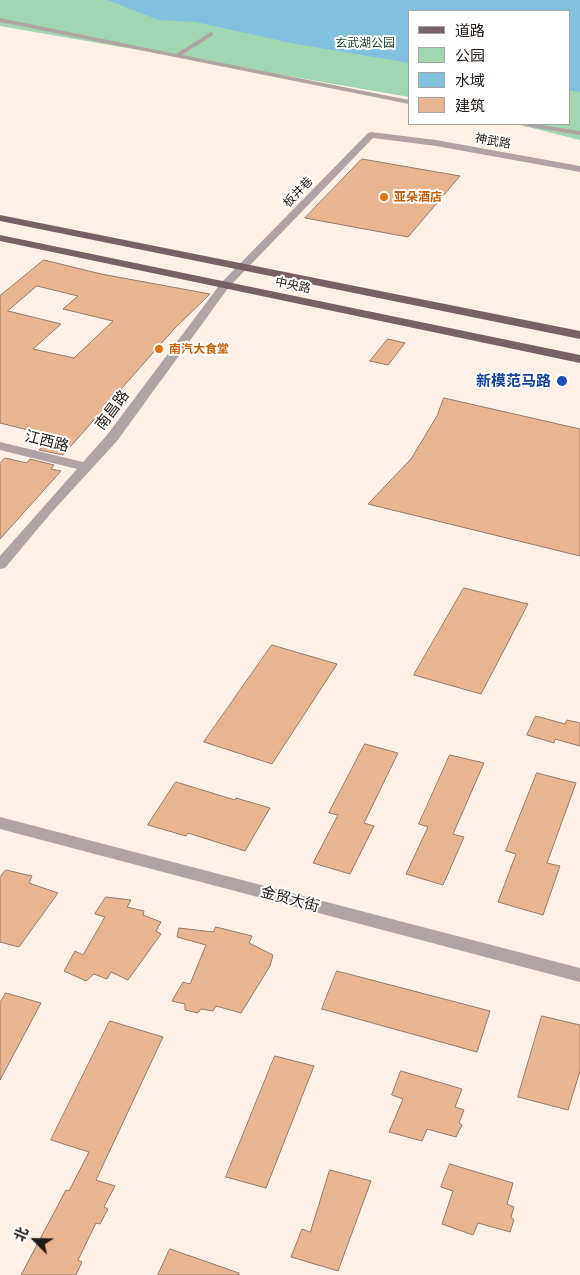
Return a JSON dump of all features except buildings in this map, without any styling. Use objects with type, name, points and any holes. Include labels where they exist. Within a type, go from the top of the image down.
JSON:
[{"type":"main road","name":"中央路","points":[[0,218],[580,335]]},
{"type":"main road","name":"中央路","points":[[0,238],[580,359]]},
{"type":"street","name":"神武路","points":[[371,135],[436,143],[580,169]]},
{"type":"street","name":"板井巷","points":[[242,267],[371,135]]},
{"type":"street","name":"南昌路","points":[[0,565],[112,438],[225,285],[242,267]]},
{"type":"street","name":"江西路","points":[[0,446],[86,467]]},
{"type":"street","name":"金贸大街","points":[[0,823],[580,975]]},
{"type":"lane","points":[[0,20],[110,44],[178,55],[408,102]]},
{"type":"lane","points":[[178,55],[211,34]]},
{"type":"lane","points":[[531,125],[580,133]]},
{"type":"green space","name":"玄武湖公园","points":[[0,0],[580,0],[580,140],[520,125],[570,125],[570,10],[408,10],[408,97],[0,26]]},
{"type":"water","points":[[107,0],[580,0],[580,92],[570,90],[570,10],[408,10],[408,63],[291,43],[196,22],[159,20]]},
{"type":"place","name":"亚朵酒店","points":[[384,197]]},
{"type":"place","name":"南汽大食堂","points":[[159,349]]},
{"type":"place","name":"新模范马路","points":[[562,381]]}]
